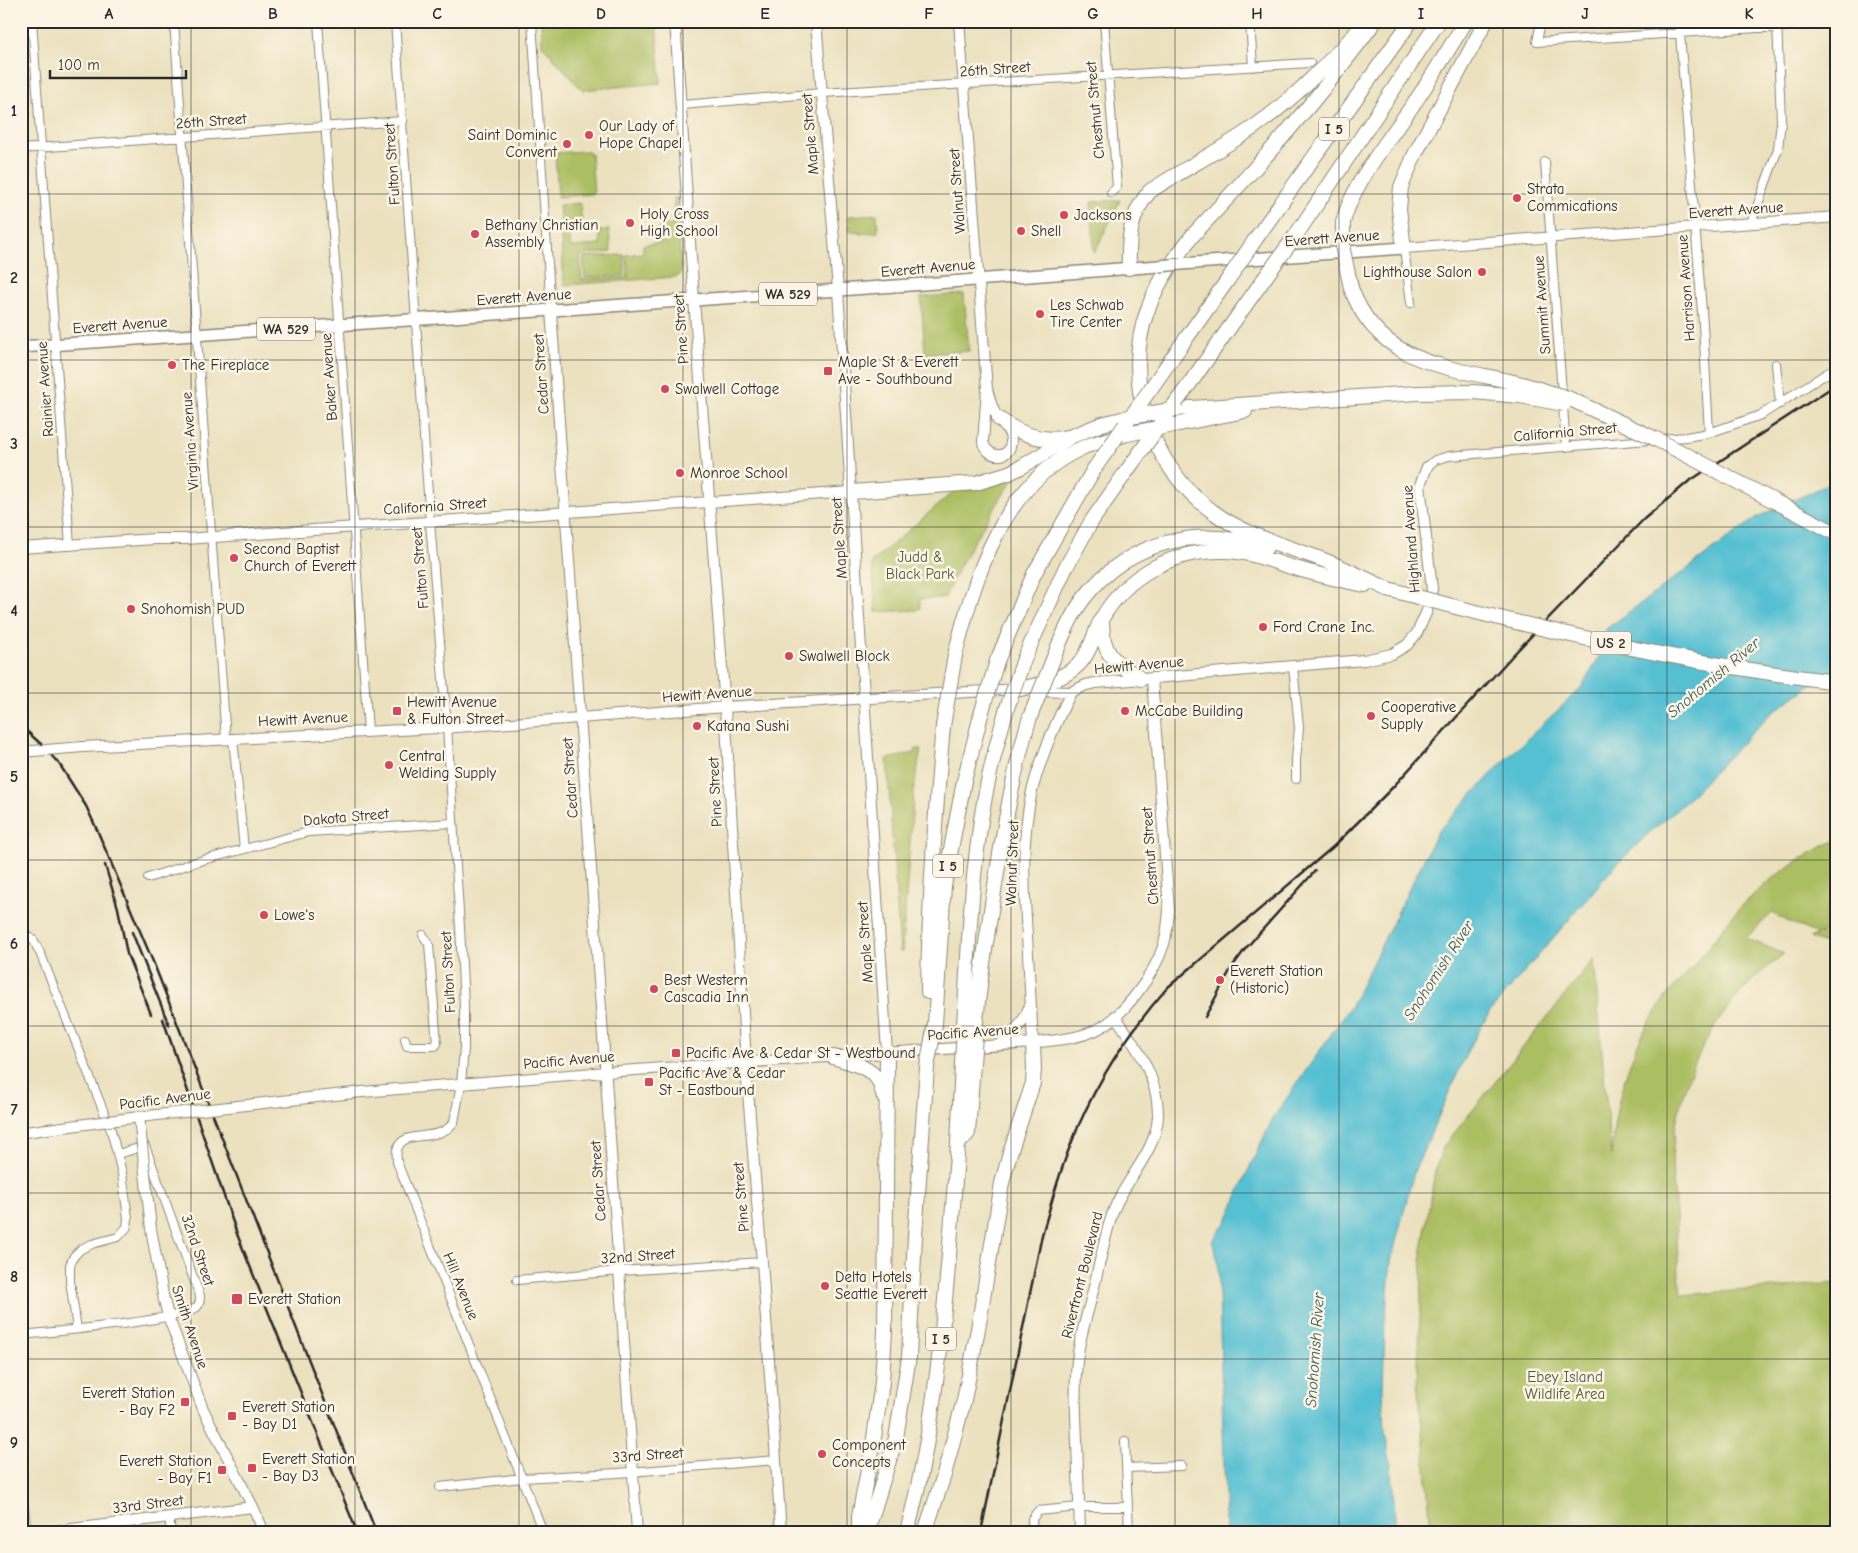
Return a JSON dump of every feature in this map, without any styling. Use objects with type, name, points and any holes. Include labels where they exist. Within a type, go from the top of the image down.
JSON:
[{"type":"highway","points":[[1128,268],[1130,228],[1139,205],[1150,191],[1240,136],[1277,110],[1315,76],[1366,21]]},
{"type":"highway","points":[[1375,21],[1347,60],[1294,126],[1193,235],[1176,256],[1164,275],[1147,310],[1141,330],[1138,373],[1141,396],[1150,428],[1164,458],[1178,478],[1212,511],[1260,537],[1327,561],[1388,589]]},
{"type":"highway","name":"I 5","points":[[867,1532],[896,1438],[909,1357],[915,1236],[927,1067],[944,886],[964,781],[997,661],[1034,574],[1094,469],[1411,21]]},
{"type":"highway","name":"I 5","points":[[906,1532],[922,1469],[932,1411],[946,1294],[958,1144],[968,1133],[971,913],[979,834],[987,788],[1007,708],[1024,659],[1065,569],[1091,522],[1296,235],[1439,21]]},
{"type":"highway","points":[[1466,21],[1417,98],[1378,154],[1348,204],[1343,223],[1343,250],[1351,288],[1368,319],[1386,339],[1408,355],[1438,366],[1598,413],[1677,449],[1837,534]]},
{"type":"highway","points":[[1404,248],[1399,209],[1401,187],[1415,154],[1486,21]]},
{"type":"highway","points":[[851,492],[976,483],[1009,473],[1024,466],[1072,436],[1102,424],[1176,409],[1440,392],[1490,393],[1521,390]]},
{"type":"highway","points":[[931,1025],[930,907],[943,726],[955,655],[967,608],[988,552],[1010,511],[1028,487],[1066,456],[1084,447],[1127,434],[1302,400]]},
{"type":"highway","points":[[999,419],[1011,428],[1032,436],[1052,439],[1072,436]]},
{"type":"highway","points":[[970,1023],[980,981],[1008,804],[1020,750],[1030,717],[1074,612],[1106,574],[1139,552],[1166,543],[1207,536],[1236,539],[1388,589]]},
{"type":"highway","points":[[1020,689],[1054,680],[1068,673],[1080,663],[1102,618],[1131,582],[1147,570],[1174,558],[1209,551],[1243,553],[1327,577],[1388,589]]},
{"type":"highway","name":"US 2","points":[[1388,589],[1526,625],[1604,642],[1711,663],[1837,682]]},
{"type":"highway","points":[[1102,618],[1103,638],[1114,661],[1146,679]]},
{"type":"highway","points":[[925,1532],[944,1475],[966,1391],[1002,1184],[1032,1083],[1034,1068],[1033,1042]]},
{"type":"highway","points":[[859,1532],[859,1516],[882,1382],[887,1053]]},
{"type":"highway","points":[[833,1058],[858,1064],[870,1072],[879,1082],[887,1109]]},
{"type":"main road","name":"Everett Avenue","points":[[21,347],[1404,248]]},
{"type":"street","name":"Rainier Avenue","points":[[32,21],[70,546]]},
{"type":"street","name":"Virginia Avenue","points":[[174,21],[184,137],[210,538],[229,739]]},
{"type":"street","name":"Baker Avenue","points":[[318,21],[368,731]]},
{"type":"street","name":"Fulton Street","points":[[395,21],[453,823],[464,1005],[461,1084]]},
{"type":"street","name":"Cedar Street","points":[[532,21],[637,1532]]},
{"type":"street","name":"Pine Street","points":[[675,21],[725,707],[745,1063],[762,1262],[781,1532]]},
{"type":"street","name":"Maple Street","points":[[816,21],[838,290],[887,1053]]},
{"type":"street","name":"Walnut Street","points":[[959,21],[987,389],[983,442],[984,447],[992,454],[1000,455],[1006,452],[1011,441],[1008,430],[994,410],[987,389]]},
{"type":"street","name":"Chestnut Street","points":[[1104,21],[1117,187],[1111,193]]},
{"type":"street","points":[[1250,21],[1253,67]]},
{"type":"street","points":[[1541,21],[1537,42],[1680,34],[1777,24],[1837,23]]},
{"type":"street","name":"Harrison Avenue","points":[[1679,21],[1709,434]]},
{"type":"street","points":[[1751,224],[1778,149],[1781,121],[1777,24]]},
{"type":"street","name":"26th Street","points":[[682,105],[822,92],[1310,63]]},
{"type":"street","name":"26th Street","points":[[21,149],[403,121]]},
{"type":"street","name":"Summit Avenue","points":[[1544,162],[1566,447]]},
{"type":"street","name":"Everett Avenue","points":[[1404,248],[1837,217]]},
{"type":"street","points":[[1404,248],[1411,303]]},
{"type":"street","points":[[1776,364],[1780,404]]},
{"type":"street","name":"California Street","points":[[1427,467],[1435,460],[1449,456],[1709,434],[1761,415],[1837,367]]},
{"type":"street","name":"Highland Avenue","points":[[1392,654],[1407,645],[1417,632],[1428,611],[1432,589],[1420,485],[1427,467]]},
{"type":"street","name":"California Street","points":[[21,548],[155,539],[210,538],[851,492]]},
{"type":"street","name":"Hewitt Avenue","points":[[21,752],[447,727],[725,707],[1020,689],[1046,693],[1071,692],[1086,685],[1364,660],[1392,654]]},
{"type":"street","points":[[1293,666],[1299,728],[1296,779]]},
{"type":"street","name":"Chestnut Street","points":[[1115,1016],[1138,991],[1157,960],[1164,944],[1168,925],[1169,910],[1146,679]]},
{"type":"street","name":"Walnut Street","points":[[1033,1042],[1024,884],[1025,838],[1037,774],[1047,745],[1071,692]]},
{"type":"street","points":[[229,739],[244,849]]},
{"type":"street","name":"Dakota Street","points":[[148,878],[196,862],[308,832],[453,823]]},
{"type":"street","points":[[22,930],[34,941],[41,955],[111,1130],[118,1154],[128,1218],[127,1227],[118,1237],[80,1249],[74,1256],[70,1265],[70,1281],[77,1329]]},
{"type":"street","points":[[404,1039],[407,1046],[427,1047],[437,1044],[429,944],[423,935]]},
{"type":"street","points":[[999,1045],[1018,1030],[1025,1019],[1030,1004]]},
{"type":"street","name":"Pacific Avenue","points":[[23,1132],[362,1092],[606,1072],[833,1058],[1033,1042],[1080,1036],[1097,1030],[1115,1016]]},
{"type":"street","name":"Riverfront Boulevard","points":[[1080,1532],[1075,1393],[1077,1360],[1112,1216],[1124,1190],[1149,1149],[1156,1131],[1158,1117],[1158,1105],[1148,1070],[1139,1049],[1115,1016]]},
{"type":"street","name":"Hill Avenue","points":[[461,1084],[456,1117],[450,1128],[438,1135],[415,1136],[404,1140],[397,1150],[397,1162],[543,1532]]},
{"type":"street","name":"Smith Avenue","points":[[139,1117],[151,1230],[168,1316],[203,1409],[264,1532]]},
{"type":"street","name":"32nd Street","points":[[21,1335],[168,1316],[196,1308],[199,1304],[200,1296],[145,1146],[118,1154]]},
{"type":"street","name":"32nd Street","points":[[517,1280],[762,1262]]},
{"type":"street","points":[[1125,1441],[1129,1532]]},
{"type":"street","name":"33rd Street","points":[[440,1487],[522,1478],[633,1472],[776,1460]]},
{"type":"street","points":[[1126,1468],[1182,1466]]},
{"type":"street","points":[[21,1484],[27,1532]]},
{"type":"street","name":"33rd Street","points":[[47,1532],[253,1507]]},
{"type":"street","points":[[1033,1532],[1032,1520],[1038,1511],[1079,1507],[1127,1507]]},
{"type":"street","points":[[169,1517],[171,1532]]},
{"type":"green space","points":[[541,21],[656,21],[661,83],[582,90],[542,45]]},
{"type":"green space","points":[[587,151],[591,154],[594,193],[558,197],[555,153]]},
{"type":"green space","points":[[674,198],[677,198],[680,275],[676,277],[564,284],[561,238],[569,237],[571,247],[600,245],[599,231],[609,230],[611,252],[580,255],[582,280],[628,277],[626,255],[643,253],[643,245],[660,242],[659,228],[661,226],[674,225]]},
{"type":"green space","points":[[1120,200],[1095,252],[1094,252],[1091,202]]},
{"type":"green space","points":[[580,203],[582,224],[570,225],[568,233],[562,234],[559,205]]},
{"type":"green space","points":[[877,214],[878,232],[859,234],[859,231],[850,232],[849,216]]},
{"type":"green space","points":[[624,255],[625,275],[585,278],[583,257]]},
{"type":"green space","points":[[964,294],[969,351],[925,354],[921,297]]},
{"type":"green space","name":"Judd & Black Park","points":[[1015,477],[968,551],[944,598],[920,599],[920,608],[917,610],[876,612],[872,562],[954,491],[977,489]]},
{"type":"green space","points":[[915,749],[921,749],[914,788],[902,951],[900,952],[887,759],[915,753]]},
{"type":"green space","name":"Ebey Island Wildlife Area","points":[[1837,840],[1837,926],[1819,934],[1837,942],[1837,949],[1810,938],[1817,934],[1772,913],[1746,938],[1784,954],[1761,972],[1741,992],[1707,1038],[1684,1091],[1677,1118],[1672,1163],[1681,1295],[1837,1283],[1837,1532],[1431,1532],[1424,1442],[1417,1384],[1422,1275],[1421,1256],[1435,1171],[1443,1147],[1594,959],[1611,1156],[1621,1091],[1635,1050],[1655,1012],[1731,918],[1754,894],[1780,873],[1808,855]]},
{"type":"water","name":"Snohomish River","points":[[1837,480],[1837,667],[1770,714],[1683,804],[1650,832],[1614,867],[1489,1013],[1468,1050],[1414,1172],[1391,1261],[1385,1322],[1383,1390],[1385,1431],[1392,1473],[1396,1532],[1226,1532],[1218,1261],[1212,1241],[1228,1219],[1245,1177],[1273,1118],[1352,1004],[1438,831],[1501,764],[1581,688],[1605,647],[1606,629],[1756,518]]},
{"type":"railway","points":[[981,1532],[1042,1235],[1055,1189],[1071,1144],[1100,1082],[1138,1024],[1167,988],[1334,846],[1393,787],[1513,655],[1644,519],[1688,482],[1837,384]]},
{"type":"railway","points":[[21,726],[60,765],[86,806],[98,832],[154,964],[376,1532]]},
{"type":"railway","points":[[105,865],[118,908],[127,954],[151,1014]]},
{"type":"railway","points":[[1205,1017],[1232,967],[1246,948],[1315,871]]},
{"type":"railway","points":[[132,932],[169,1025]]},
{"type":"railway","points":[[163,1019],[237,1234],[357,1532]]},
{"type":"place","name":"Our Lady of Hope Chapel","points":[[589,135]]},
{"type":"place","name":"Saint Dominic Convent","points":[[567,144]]},
{"type":"place","name":"Strata Commications","points":[[1517,198]]},
{"type":"place","name":"Jacksons","points":[[1064,215]]},
{"type":"place","name":"Holy Cross High School","points":[[630,223]]},
{"type":"place","name":"Shell","points":[[1021,231]]},
{"type":"place","name":"Bethany Christian Assembly","points":[[475,234]]},
{"type":"place","name":"Lighthouse Salon","points":[[1482,272]]},
{"type":"place","name":"Les Schwab Tire Center","points":[[1040,314]]},
{"type":"place","name":"The Fireplace","points":[[172,365]]},
{"type":"place","name":"Maple St & Everett Ave - Southbound","points":[[828,371]]},
{"type":"place","name":"Swalwell Cottage","points":[[665,389]]},
{"type":"place","name":"Monroe School","points":[[680,473]]},
{"type":"place","name":"Second Baptist Church of Everett","points":[[234,558]]},
{"type":"place","name":"Snohomish PUD","points":[[131,609]]},
{"type":"place","name":"Ford Crane Inc.","points":[[1263,627]]},
{"type":"place","name":"Swalwell Block","points":[[789,656]]},
{"type":"place","name":"Hewitt Avenue & Fulton Street","points":[[397,711]]},
{"type":"place","name":"McCabe Building","points":[[1125,711]]},
{"type":"place","name":"Cooperative Supply","points":[[1371,716]]},
{"type":"place","name":"Katana Sushi","points":[[697,726]]},
{"type":"place","name":"Central Welding Supply","points":[[389,765]]},
{"type":"place","name":"Lowe's","points":[[264,915]]},
{"type":"place","name":"Everett Station (Historic)","points":[[1220,980]]},
{"type":"place","name":"Best Western Cascadia Inn","points":[[654,989]]},
{"type":"place","name":"Pacific Ave & Cedar St - Westbound","points":[[676,1053]]},
{"type":"place","name":"Pacific Ave & Cedar St - Eastbound","points":[[649,1082]]},
{"type":"place","name":"Delta Hotels Seattle Everett","points":[[825,1286]]},
{"type":"place","name":"Everett Station","points":[[237,1299]]},
{"type":"place","name":"Everett Station - Bay F2","points":[[185,1402]]},
{"type":"place","name":"Everett Station - Bay D1","points":[[232,1416]]},
{"type":"place","name":"Component Concepts","points":[[822,1454]]},
{"type":"place","name":"Everett Station - Bay D3","points":[[252,1468]]},
{"type":"place","name":"Everett Station - Bay F1","points":[[222,1470]]}]
